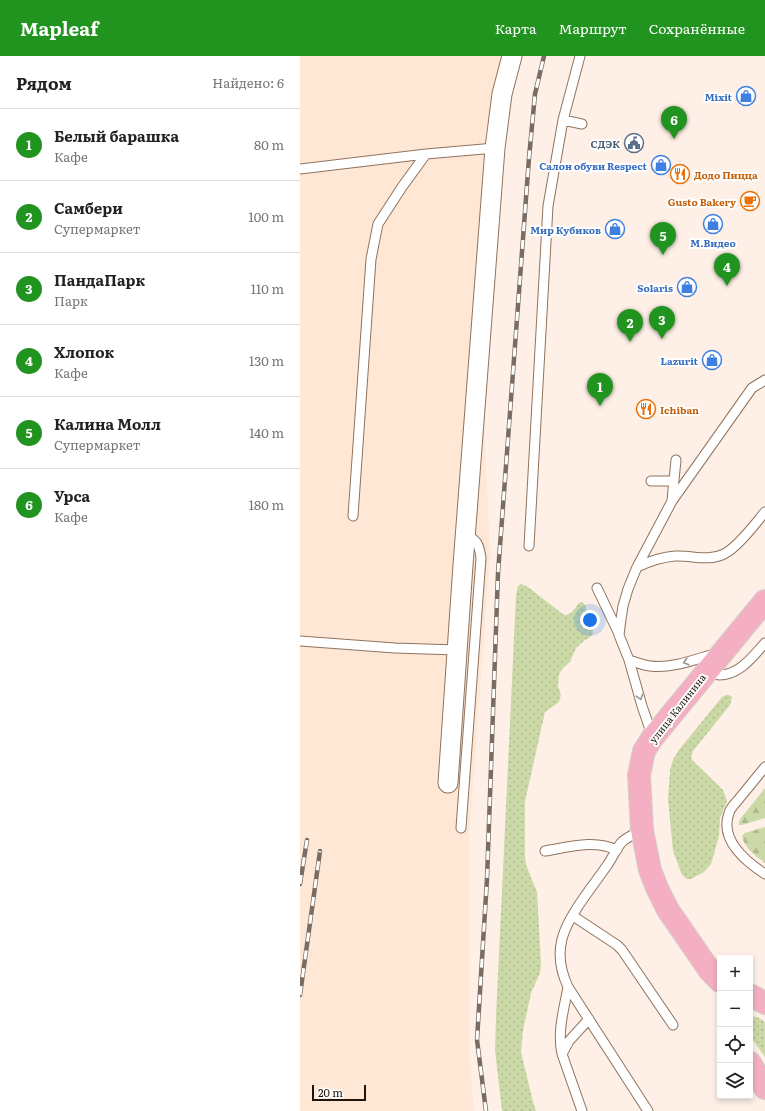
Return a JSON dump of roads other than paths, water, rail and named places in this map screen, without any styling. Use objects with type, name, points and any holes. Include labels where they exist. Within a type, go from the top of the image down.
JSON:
[{"type":"main road","name":"улица Калинина","points":[[717,978],[710,971],[668,910],[650,870],[642,830],[639,775],[644,751],[653,737],[765,601]]},
{"type":"main road","points":[[753,997],[765,1003]]},
{"type":"main road","points":[[753,1068],[765,1088]]},
{"type":"street","points":[[448,783],[465,533],[495,148],[502,94],[512,56]]},
{"type":"lane","points":[[528,546],[548,206],[563,120],[580,56]]},
{"type":"lane","points":[[563,120],[582,124]]},
{"type":"lane","points":[[300,169],[426,154],[495,148]]},
{"type":"lane","points":[[353,516],[371,258],[378,224],[426,154]]},
{"type":"lane","points":[[619,635],[620,619],[628,589],[637,567],[672,501],[752,388],[765,380]]},
{"type":"lane","points":[[672,501],[676,460]]},
{"type":"lane","points":[[651,481],[674,481]]},
{"type":"lane","points":[[637,567],[664,557],[677,556],[708,558],[724,554],[739,542],[765,512]]},
{"type":"lane","points":[[461,828],[481,558],[480,547],[476,540],[465,533]]},
{"type":"lane","points":[[597,588],[629,660],[642,706],[653,737]]},
{"type":"lane","points":[[300,641],[395,648],[458,650]]},
{"type":"lane","points":[[705,673],[721,675],[737,670],[744,665],[765,642]]},
{"type":"lane","points":[[629,660],[642,665],[663,666],[679,664],[724,651]]},
{"type":"lane","points":[[765,767],[729,812],[727,824],[728,834],[735,849],[750,864],[765,874]]},
{"type":"lane","points":[[642,830],[622,842],[616,850],[567,926],[562,938],[560,949],[561,965],[565,982],[648,1111]]},
{"type":"lane","points":[[545,851],[596,844],[603,844],[616,850]]},
{"type":"lane","points":[[573,916],[617,945],[622,950],[673,1025]]},
{"type":"lane","points":[[568,987],[560,1036],[560,1046],[582,1111]]},
{"type":"lane","points":[[562,1054],[569,1041],[589,1019]]},
{"type":"railway","points":[[486,1111],[477,1040],[487,879],[498,573],[529,158],[535,94],[544,56]]},
{"type":"railway","points":[[300,884],[307,840]]},
{"type":"railway","points":[[300,995],[320,851]]},
{"type":"place","name":"Mixit","points":[[746,96]]},
{"type":"place","name":"Урса","points":[[674,139]]},
{"type":"place","name":"СДЭК","points":[[634,143]]},
{"type":"place","name":"Салон обуви Respect","points":[[661,165]]},
{"type":"place","name":"Додо Пицца","points":[[680,174]]},
{"type":"place","name":"Gusto Bakery","points":[[750,201]]},
{"type":"place","name":"М.Видео","points":[[713,224]]},
{"type":"place","name":"Мир Кубиков","points":[[615,229]]},
{"type":"place","name":"Калина Молл","points":[[663,255]]},
{"type":"place","name":"Хлопок","points":[[727,286]]},
{"type":"place","name":"Solaris","points":[[687,287]]},
{"type":"place","name":"ПандаПарк","points":[[662,339]]},
{"type":"place","name":"Самбери","points":[[630,342]]},
{"type":"place","name":"Lazurit","points":[[712,360]]},
{"type":"place","name":"Белый барашка","points":[[600,406]]},
{"type":"place","name":"Ichiban","points":[[646,409]]}]
